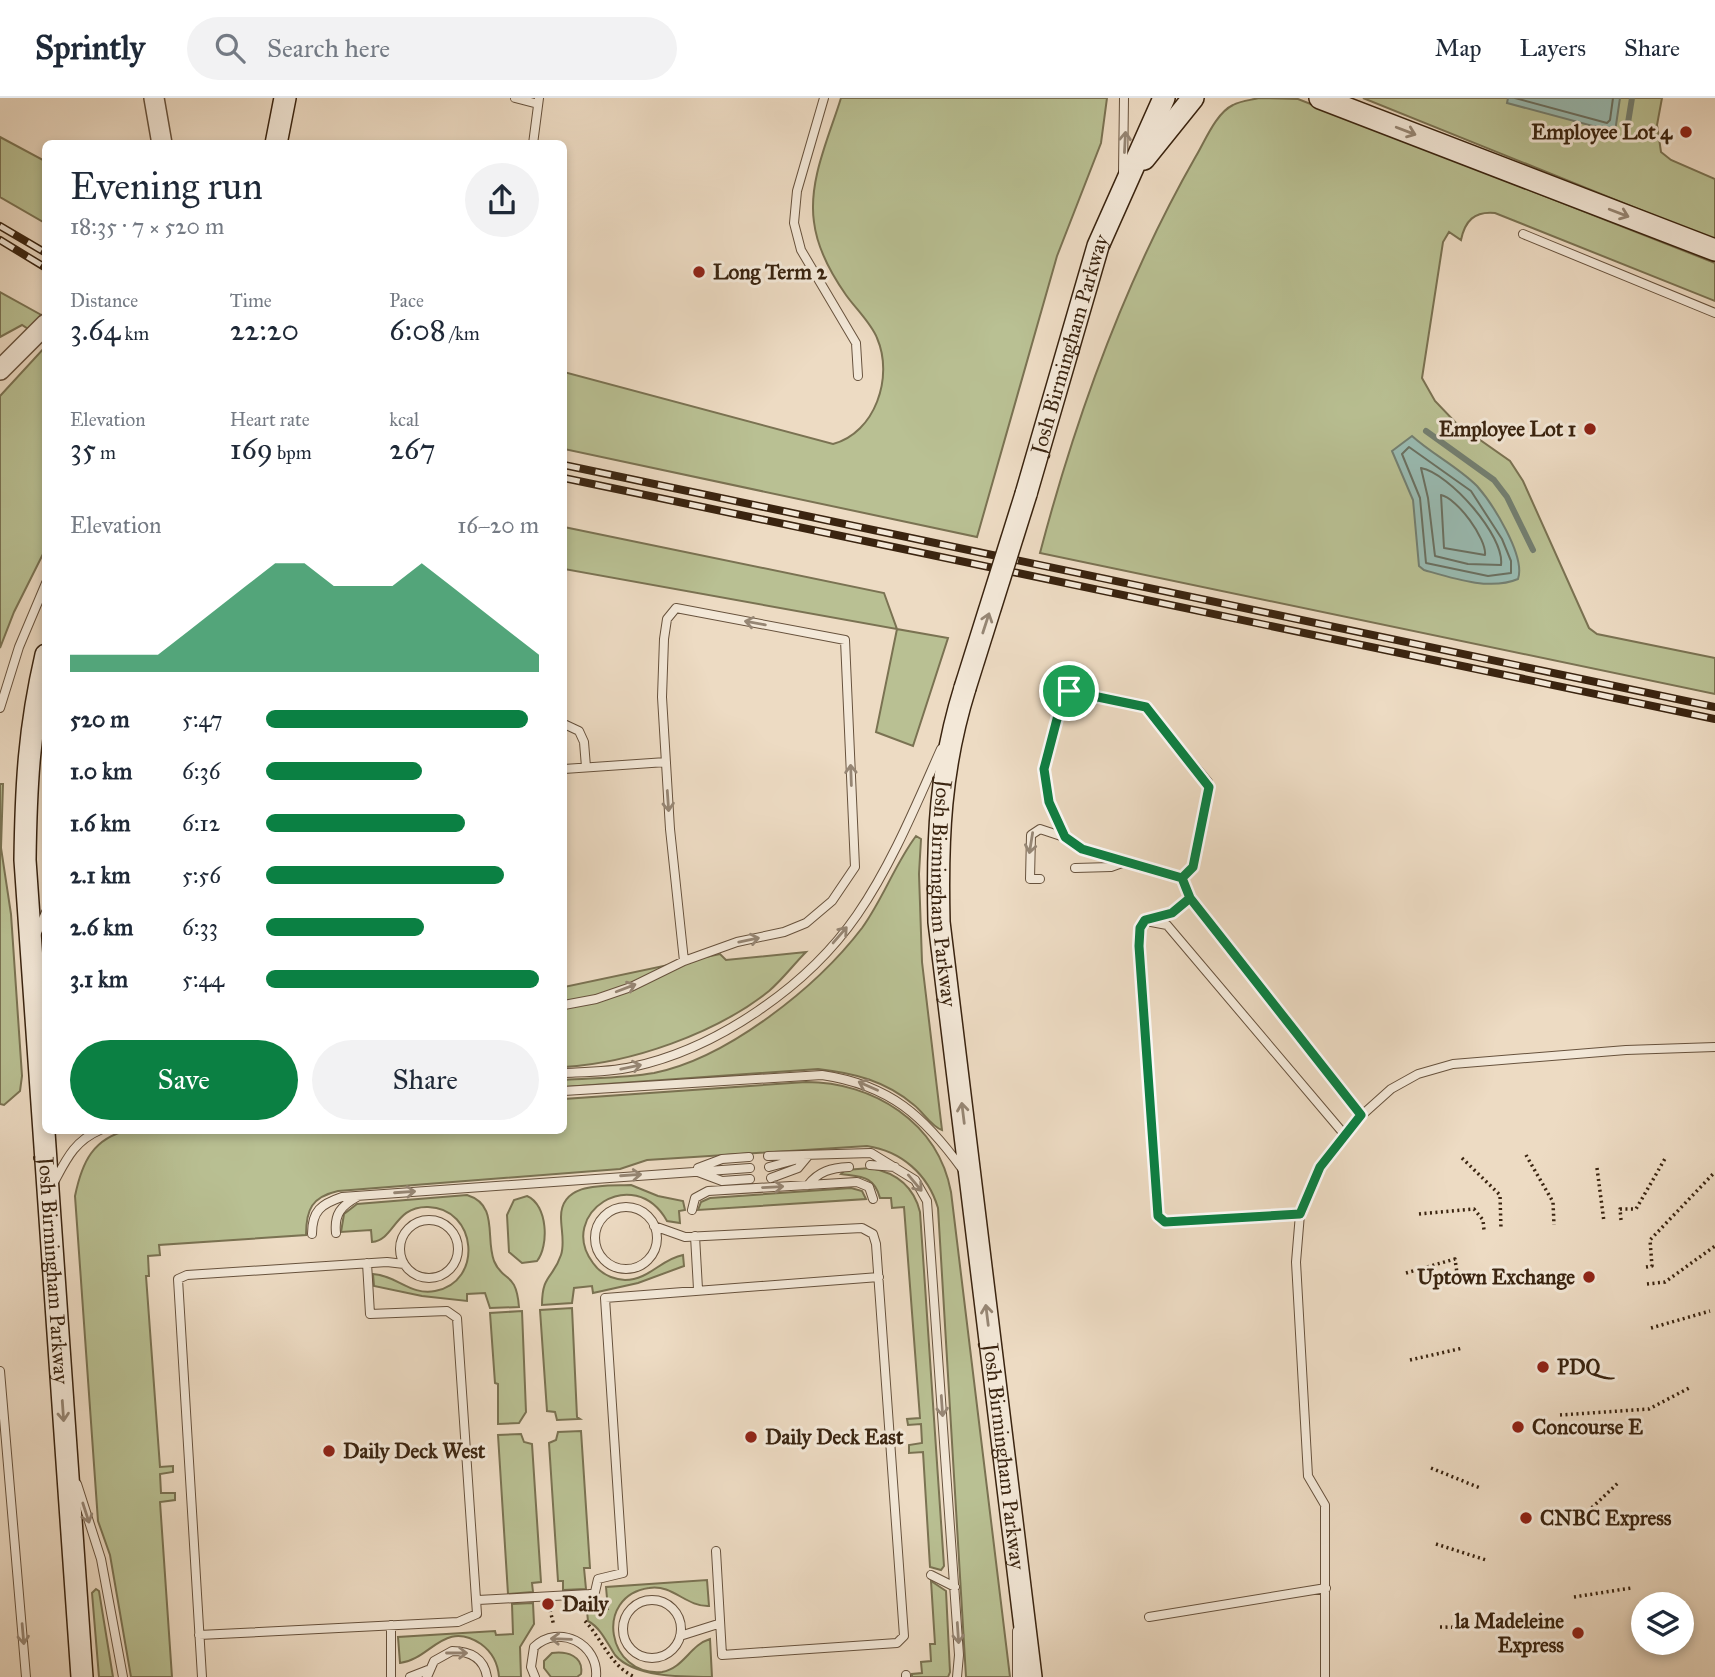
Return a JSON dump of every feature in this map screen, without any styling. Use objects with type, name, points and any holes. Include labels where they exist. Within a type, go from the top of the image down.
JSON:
[{"type":"main road","name":"Josh Birmingham Parkway","points":[[1031,1677],[939,922],[939,810],[956,716],[1026,494],[1098,246],[1122,185],[1164,98]]},
{"type":"main road","points":[[1122,185],[1193,98]]},
{"type":"main road","points":[[1320,98],[1710,249]]},
{"type":"main road","points":[[277,140],[286,103]]},
{"type":"main road","name":"Josh Birmingham Parkway","points":[[42,673],[31,721],[26,789],[30,952],[42,1124]]},
{"type":"main road","name":"Josh Birmingham Parkway","points":[[43,1134],[82,1677]]},
{"type":"street","points":[[154,98],[161,140]]},
{"type":"street","points":[[0,370],[38,331]]},
{"type":"lane","points":[[515,98],[539,101],[534,140]]},
{"type":"lane","points":[[824,98],[797,191],[794,223],[801,250],[856,343],[858,376]]},
{"type":"lane","points":[[1122,185],[1124,98]]},
{"type":"lane","points":[[1523,234],[1715,313]]},
{"type":"lane","points":[[0,708],[19,647],[42,592]]},
{"type":"lane","points":[[567,1004],[596,999],[631,987],[684,961],[806,923],[832,901],[855,867],[845,640],[676,608],[667,619],[662,697],[684,961]]},
{"type":"lane","points":[[1065,837],[1049,802],[1044,769],[1063,696],[1069,691],[1146,707],[1209,787],[1193,867],[1182,878]]},
{"type":"lane","points":[[567,1073],[619,1070],[653,1062],[745,1019],[808,973],[856,917],[875,887],[956,716]]},
{"type":"lane","points":[[567,725],[579,731],[584,742],[586,767]]},
{"type":"lane","points":[[567,769],[666,762]]},
{"type":"lane","points":[[1040,879],[1030,879],[1031,835],[1040,829],[1065,837],[1082,849],[1182,878]]},
{"type":"lane","points":[[1075,868],[1111,867],[1125,862]]},
{"type":"lane","points":[[1182,878],[1190,898],[1361,1115]]},
{"type":"lane","points":[[1190,898],[1172,913],[1145,920],[1140,928],[1139,946],[1158,1216],[1165,1222],[1300,1214]]},
{"type":"lane","points":[[1167,925],[1172,913]]},
{"type":"lane","points":[[1145,920],[1167,925],[1344,1134]]},
{"type":"lane","points":[[30,952],[42,922]]},
{"type":"lane","points":[[1325,1677],[1325,1505],[1308,1476],[1296,1262],[1300,1214],[1312,1181],[1344,1134],[1361,1115],[1391,1090],[1418,1074],[1453,1064],[1626,1050],[1715,1047]]},
{"type":"lane","points":[[567,1091],[822,1075],[854,1080],[889,1096],[922,1121],[971,1181]]},
{"type":"lane","points":[[47,1196],[71,1151],[84,1137],[91,1134]]},
{"type":"lane","points":[[768,1156],[871,1153],[900,1168],[921,1189],[929,1214],[960,1655],[957,1677]]},
{"type":"lane","points":[[769,1167],[808,1156]]},
{"type":"lane","points":[[771,1178],[798,1168],[808,1156]]},
{"type":"lane","points":[[692,1170],[722,1159],[749,1157]]},
{"type":"lane","points":[[870,1165],[900,1168]]},
{"type":"lane","points":[[808,1185],[816,1175],[825,1171],[849,1167]]},
{"type":"lane","points":[[312,1234],[314,1214],[320,1206],[342,1197],[692,1170],[750,1168]]},
{"type":"lane","points":[[692,1170],[722,1181],[750,1179]]},
{"type":"lane","points":[[692,1210],[695,1198],[708,1191],[864,1183],[873,1199]]},
{"type":"lane","points":[[336,1233],[337,1215],[342,1206],[359,1195]]},
{"type":"lane","points":[[654,1226],[656,1247],[643,1264],[634,1268],[613,1266],[598,1252],[595,1233],[598,1223],[612,1210],[632,1208],[641,1211],[654,1226],[679,1237],[862,1228],[869,1230],[874,1238],[904,1636],[897,1643],[726,1656],[720,1653],[716,1551]]},
{"type":"lane","points":[[202,1677],[178,1279],[187,1275],[367,1263],[404,1264],[423,1277],[442,1274],[450,1268],[457,1251],[453,1233],[438,1221],[414,1224],[401,1240],[400,1254],[404,1264]]},
{"type":"lane","points":[[695,1236],[698,1289]]},
{"type":"lane","points":[[199,1635],[467,1620],[477,1614],[457,1318],[446,1311],[370,1314],[367,1263]]},
{"type":"lane","points":[[478,1600],[593,1593],[598,1578],[623,1573],[604,1300],[614,1295],[879,1278]]},
{"type":"lane","points":[[0,1371],[26,1677]]},
{"type":"lane","points":[[65,1448],[101,1559],[123,1677]]},
{"type":"lane","points":[[931,1575],[955,1587]]},
{"type":"lane","points":[[1017,1677],[1019,1577]]},
{"type":"lane","points":[[1149,1617],[1326,1588]]},
{"type":"lane","points":[[680,1636],[680,1620],[676,1611],[660,1601],[641,1602],[627,1614],[624,1623],[625,1641],[631,1649],[647,1658],[666,1655],[680,1636],[718,1624]]},
{"type":"lane","points":[[391,1625],[391,1677]]},
{"type":"lane","points":[[535,1677],[531,1667],[534,1647],[546,1639],[559,1637],[571,1638],[586,1646],[597,1667],[596,1677]]},
{"type":"lane","points":[[410,1677],[427,1674],[442,1654],[463,1651],[481,1661],[487,1677]]},
{"type":"path","points":[[1526,1155],[1553,1202],[1554,1225]]},
{"type":"path","points":[[1621,1220],[1620,1209],[1636,1209],[1666,1157]]},
{"type":"path","points":[[1462,1158],[1500,1195],[1502,1229]]},
{"type":"path","points":[[1597,1168],[1604,1222]]},
{"type":"path","points":[[1646,1267],[1652,1266],[1650,1241],[1713,1174]]},
{"type":"path","points":[[1419,1214],[1474,1209],[1483,1220],[1484,1230]]},
{"type":"path","points":[[1647,1284],[1665,1282],[1715,1246]]},
{"type":"path","points":[[1406,1273],[1455,1259],[1458,1280]]},
{"type":"path","points":[[1651,1328],[1710,1311]]},
{"type":"path","points":[[1410,1360],[1463,1348]]},
{"type":"path","points":[[1560,1415],[1649,1409],[1691,1387]]},
{"type":"path","points":[[1431,1468],[1480,1488]]},
{"type":"path","points":[[1568,1516],[1582,1517],[1618,1483]]},
{"type":"path","points":[[1436,1544],[1486,1560]]},
{"type":"path","points":[[1574,1597],[1631,1588]]},
{"type":"path","points":[[549,1597],[551,1619],[559,1637]]},
{"type":"path","points":[[585,1621],[598,1634],[612,1659],[635,1677]]},
{"type":"path","points":[[1440,1627],[1491,1628]]},
{"type":"green space","points":[[841,98],[1107,98],[1101,143],[1057,256],[977,537],[567,450],[567,373],[833,444],[848,438],[860,428],[870,416],[882,386],[882,353],[871,327],[846,295],[818,241],[814,222],[814,191]]},
{"type":"green space","points":[[1259,98],[1298,99],[1715,263],[1715,301],[1495,213],[1481,214],[1468,223],[1461,240],[1449,232],[1443,242],[1422,378],[1435,401],[1456,423],[1510,461],[1523,481],[1589,628],[1597,634],[1715,658],[1715,694],[1040,553],[1086,400],[1125,300],[1170,203],[1221,114],[1233,105]]},
{"type":"green space","points":[[1363,98],[1662,98],[1657,125],[1661,152],[1671,160],[1715,179],[1715,240]]},
{"type":"green space","points":[[0,137],[42,159],[42,221],[0,197]]},
{"type":"green space","points":[[0,292],[42,315],[42,338],[22,325],[0,337]]},
{"type":"green space","points":[[42,350],[42,556],[14,612],[0,648],[0,396]]},
{"type":"green space","points":[[567,528],[884,593],[897,629],[567,570]]},
{"type":"green space","points":[[897,629],[948,638],[913,746],[876,732]]},
{"type":"green space","points":[[0,784],[3,784],[1,848],[11,914],[22,1076],[20,1091],[4,1105],[0,1104]]},
{"type":"green space","points":[[916,836],[921,839],[919,874],[922,962],[942,1130],[903,1097],[881,1084],[857,1076],[818,1069],[567,1087],[567,1080],[643,1075],[682,1065],[740,1036],[769,1017],[796,996],[843,951],[862,928]]},
{"type":"green space","points":[[806,952],[769,991],[698,1033],[644,1053],[567,1067],[567,986],[720,954],[726,960]]},
{"type":"green space","points":[[806,1082],[831,1084],[878,1098],[917,1126],[932,1145],[944,1167],[951,1192],[1010,1677],[966,1677],[938,1208],[927,1185],[912,1166],[891,1153],[867,1146],[647,1160],[620,1169],[338,1191],[322,1197],[312,1205],[307,1218],[306,1235],[159,1245],[160,1255],[148,1256],[149,1276],[146,1276],[160,1467],[173,1466],[173,1472],[160,1474],[161,1493],[175,1493],[175,1500],[160,1502],[172,1677],[131,1677],[110,1555],[98,1521],[75,1196],[81,1172],[91,1153],[106,1139],[117,1134],[567,1134],[567,1099]]},
{"type":"green space","points":[[871,1168],[889,1173],[903,1182],[913,1195],[920,1212],[944,1566],[941,1570],[930,1567],[923,1452],[909,1453],[909,1445],[922,1443],[921,1424],[908,1425],[907,1419],[920,1418],[904,1207],[892,1208],[891,1198],[880,1198],[874,1185],[865,1178],[841,1174],[845,1170]]},
{"type":"green space","points":[[631,1185],[658,1196],[683,1201],[685,1210],[679,1211],[680,1223],[667,1221],[653,1204],[636,1196],[619,1195],[604,1202],[591,1213],[584,1227],[584,1245],[593,1263],[607,1275],[625,1280],[641,1277],[683,1255],[684,1266],[638,1283],[593,1293],[592,1286],[574,1288],[572,1303],[542,1305],[544,1287],[562,1250],[563,1205],[577,1191],[587,1188]]},
{"type":"green space","points":[[851,1188],[862,1191],[866,1199],[698,1210],[701,1202],[710,1198]]},
{"type":"green space","points":[[467,1195],[477,1200],[487,1214],[494,1261],[515,1287],[519,1307],[490,1308],[485,1293],[467,1294],[467,1301],[422,1296],[374,1286],[373,1274],[418,1291],[435,1291],[451,1285],[461,1274],[467,1261],[468,1246],[465,1232],[457,1219],[444,1211],[428,1207],[417,1208],[401,1217],[386,1236],[372,1242],[371,1230],[341,1232],[344,1214],[357,1204]]},
{"type":"green space","points":[[527,1196],[539,1208],[545,1236],[537,1261],[522,1263],[509,1252],[507,1215],[514,1200]]},
{"type":"green space","points":[[572,1308],[577,1417],[580,1419],[557,1420],[555,1412],[547,1411],[540,1310]]},
{"type":"green space","points":[[522,1311],[526,1412],[519,1423],[498,1424],[498,1384],[495,1383],[490,1313]]},
{"type":"green space","points":[[581,1431],[590,1568],[584,1568],[586,1589],[563,1590],[563,1581],[558,1581],[549,1443],[556,1440],[558,1432]]},
{"type":"green space","points":[[521,1434],[524,1442],[532,1444],[541,1582],[532,1583],[533,1592],[508,1594],[498,1435]]},
{"type":"green space","points":[[707,1580],[709,1606],[693,1603],[665,1589],[649,1588],[631,1594],[620,1605],[614,1619],[614,1635],[619,1650],[629,1662],[643,1670],[662,1672],[676,1666],[697,1646],[710,1639],[712,1677],[659,1674],[634,1668],[615,1655],[600,1632],[588,1621],[587,1611],[608,1609],[606,1587]]},
{"type":"green space","points":[[931,1581],[946,1591],[950,1672],[948,1677],[912,1677],[912,1674],[922,1673],[921,1662],[931,1661],[930,1644],[935,1644]]},
{"type":"green space","points":[[96,1589],[99,1591],[113,1677],[99,1677],[92,1593]]},
{"type":"green space","points":[[533,1603],[534,1624],[520,1647],[521,1677],[499,1677],[494,1659],[485,1647],[468,1638],[457,1636],[447,1638],[411,1660],[400,1663],[398,1637],[495,1631],[496,1635],[513,1634],[512,1604]]},
{"type":"green space","points":[[552,1653],[573,1656],[580,1663],[581,1674],[577,1677],[551,1677],[544,1668],[544,1661]]},
{"type":"water","points":[[1508,98],[1620,98],[1615,132],[1507,103]]},
{"type":"water","points":[[1412,436],[1470,479],[1483,494],[1499,517],[1512,544],[1517,557],[1518,579],[1483,584],[1424,570],[1419,566],[1413,500],[1392,451]]},
{"type":"waterway","points":[[1626,135],[1632,98]]},
{"type":"waterway","points":[[1426,431],[1494,480],[1507,497],[1533,550]]},
{"type":"railway","points":[[0,226],[42,251]]},
{"type":"railway","points":[[0,240],[42,266]]},
{"type":"railway","points":[[567,466],[1715,707]]},
{"type":"railway","points":[[567,479],[1715,719]]},
{"type":"place","name":"Employee Lot 4","points":[[1686,132]]},
{"type":"place","name":"Long Term 2","points":[[699,272]]},
{"type":"place","name":"Employee Lot 1","points":[[1590,429]]},
{"type":"place","name":"Uptown Exchange","points":[[1589,1277]]},
{"type":"place","name":"PDQ","points":[[1543,1367]]},
{"type":"place","name":"Concourse E","points":[[1518,1427]]},
{"type":"place","name":"Daily Deck East","points":[[751,1437]]},
{"type":"place","name":"Daily Deck West","points":[[329,1451]]},
{"type":"place","name":"CNBC Express","points":[[1526,1518]]},
{"type":"place","name":"Daily","points":[[548,1604]]},
{"type":"place","name":"la Madeleine Express","points":[[1578,1633]]},
{"type":"route","points":[[1069,691],[1063,696],[1044,769],[1049,802],[1065,837],[1082,849],[1182,878],[1190,898],[1361,1115],[1320,1167],[1300,1214],[1165,1222],[1158,1216],[1139,946],[1140,928],[1145,920],[1172,913],[1190,898],[1182,878],[1193,867],[1209,787],[1208,782],[1152,711],[1146,707],[1069,691]]}]
